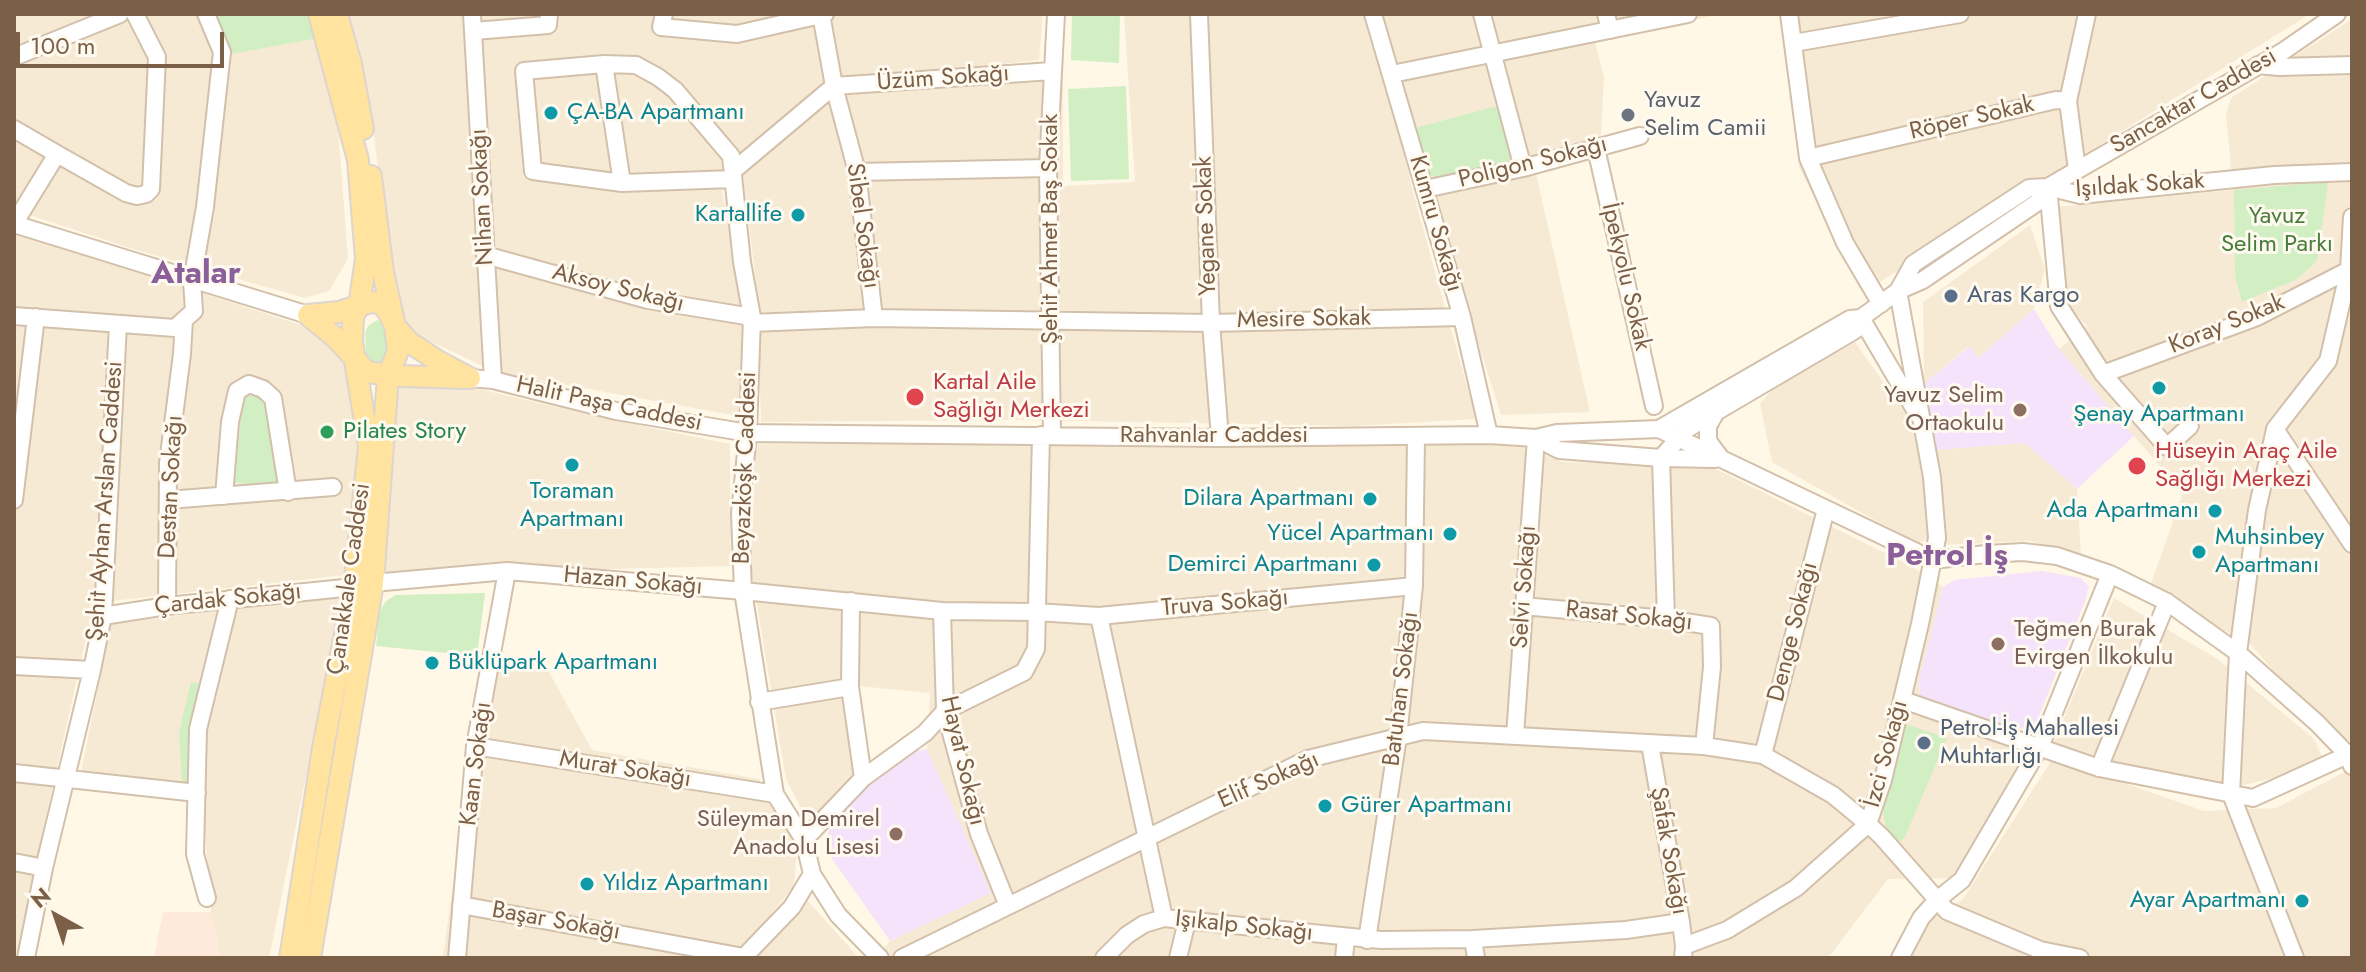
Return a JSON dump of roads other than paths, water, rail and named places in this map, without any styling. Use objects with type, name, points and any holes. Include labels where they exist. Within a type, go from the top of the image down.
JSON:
[{"type":"main road","name":"Çanakkale Caddesi","points":[[290,958],[323,748],[364,585],[369,447],[352,342],[353,316],[359,306],[366,259],[358,160],[319,14]]},
{"type":"main road","name":"Çanakkale Caddesi","points":[[310,958],[364,585],[388,376],[398,351],[351,64],[337,14]]},
{"type":"main road","points":[[308,315],[339,312],[371,302],[380,303],[409,342],[470,378]]},
{"type":"main road","points":[[308,315],[336,338],[367,372],[388,376],[470,378]]},
{"type":"street","points":[[14,57],[120,14]]},
{"type":"street","points":[[14,129],[126,193],[137,196],[146,194],[151,189],[157,57],[135,14]]},
{"type":"street","points":[[192,281],[205,207],[222,52],[206,14]]},
{"type":"street","points":[[473,22],[548,25],[549,14]]},
{"type":"street","points":[[664,14],[661,27],[737,34],[822,14]]},
{"type":"street","name":"Sibel Sokağı","points":[[752,320],[874,318],[857,172],[834,86],[822,14]]},
{"type":"street","name":"Şehit Ahmet Baş Sokak","points":[[804,840],[863,778],[925,733],[945,711],[1024,672],[1036,649],[1047,435],[1050,321],[1048,168],[1056,14]]},
{"type":"street","name":"Yegane Sokak","points":[[1199,14],[1211,323],[1220,438]]},
{"type":"street","name":"Kumru Sokağı","points":[[1373,14],[1462,317],[1489,435]]},
{"type":"street","points":[[1482,14],[1523,168]]},
{"type":"street","points":[[1392,74],[1492,54],[1608,22],[1688,14]]},
{"type":"street","points":[[1789,14],[1808,158],[1845,243],[1881,304]]},
{"type":"street","points":[[1794,43],[1960,14]]},
{"type":"street","points":[[2068,101],[2087,14]]},
{"type":"street","name":"Sancaktar Caddesi","points":[[1898,291],[1923,280],[2038,202],[2048,187],[2258,65],[2337,14]]},
{"type":"street","name":"Nihan Sokağı","points":[[473,22],[493,380]]},
{"type":"street","points":[[733,175],[731,156],[675,90],[636,65],[604,64],[524,71],[533,171],[622,183],[733,175],[834,86]]},
{"type":"street","points":[[604,64],[622,183]]},
{"type":"street","points":[[2258,65],[2352,65]]},
{"type":"street","name":"Üzüm Sokağı","points":[[834,86],[1052,71]]},
{"type":"street","name":"Röper Sokak","points":[[1808,158],[2056,100],[2068,101],[2077,170]]},
{"type":"street","name":"Poligon Sokağı","points":[[1425,189],[1523,168],[1640,136]]},
{"type":"street","name":"İpekyolu Sokak","points":[[1596,148],[1654,406]]},
{"type":"street","points":[[57,154],[14,224],[308,315]]},
{"type":"street","points":[[857,172],[1048,168]]},
{"type":"street","name":"Işıldak Sokak","points":[[2103,374],[2059,306],[2048,187],[2080,195],[2274,175],[2352,172]]},
{"type":"street","name":"Beyazköşk Caddesi","points":[[733,175],[752,320],[748,433],[740,513],[743,591],[775,794],[804,840],[812,874],[838,915],[880,958]]},
{"type":"street","points":[[2295,958],[2231,794],[2238,653],[2257,510],[2275,429],[2328,361],[2350,270],[2352,217]]},
{"type":"street","name":"Aksoy Sokağı","points":[[485,255],[648,300],[752,320]]},
{"type":"street","name":"Koray Sokak","points":[[2103,374],[2257,317],[2350,270]]},
{"type":"street","name":"Destan Sokağı","points":[[167,606],[168,463],[184,320],[194,311],[192,281]]},
{"type":"street","points":[[1666,619],[1661,458],[1687,429],[1852,332],[1858,328],[1861,318],[1898,291]]},
{"type":"street","name":"İzci Sokağı","points":[[1683,952],[1727,930],[1796,888],[1868,824],[1883,780],[1937,538],[1932,477],[1898,291]]},
{"type":"street","points":[[14,316],[175,328],[184,320]]},
{"type":"street","points":[[14,500],[36,317]]},
{"type":"street","name":"Mesire Sokak","points":[[874,318],[1211,323],[1462,317]]},
{"type":"street","points":[[1861,318],[1923,423]]},
{"type":"street","name":"Rahvanlar Caddesi","points":[[748,433],[1220,438],[1489,435],[1536,438],[1557,433],[1659,429],[1850,319],[1861,318]]},
{"type":"street","name":"Şehit Ayhan Arslan Caddesi","points":[[26,958],[103,616],[118,324]]},
{"type":"street","points":[[2103,374],[2167,447],[2190,426]]},
{"type":"street","name":"Halit Paşa Caddesi","points":[[470,378],[493,380],[616,411],[748,433]]},
{"type":"street","points":[[224,496],[230,422],[237,391],[249,384],[263,389],[273,398],[288,492]]},
{"type":"street","points":[[1716,412],[1708,426],[1708,441],[1720,458]]},
{"type":"street","points":[[1659,429],[1933,560],[2023,552],[2057,556],[2110,574],[2167,602],[2238,653],[2317,723],[2351,758],[2253,798],[2099,768],[1903,700]]},
{"type":"street","points":[[2275,429],[2352,544]]},
{"type":"street","name":"Batuhan Sokağı","points":[[1367,940],[1398,737],[1414,586],[1416,437]]},
{"type":"street","name":"Rahvanlar Caddesi","points":[[1536,438],[1559,450],[1661,458],[1720,458]]},
{"type":"street","name":"Selvi Sokağı","points":[[1515,736],[1536,438]]},
{"type":"street","points":[[168,500],[333,487]]},
{"type":"street","name":"Denge Sokağı","points":[[1763,755],[1826,509]]},
{"type":"street","name":"Hazan Sokağı","points":[[364,585],[507,571],[942,611],[1036,612]]},
{"type":"street","name":"Kaan Sokağı","points":[[457,958],[475,746],[507,571]]},
{"type":"street","points":[[1900,958],[1921,918],[1962,880],[2040,747],[2110,574]]},
{"type":"street","name":"Çardak Sokağı","points":[[103,616],[364,585]]},
{"type":"street","name":"Truva Sokağı","points":[[1036,612],[1099,616],[1414,586]]},
{"type":"street","points":[[207,898],[195,854],[198,729],[230,599]]},
{"type":"street","points":[[851,601],[850,687],[863,778]]},
{"type":"street","points":[[2099,768],[2167,602]]},
{"type":"street","name":"Rasat Sokağı","points":[[1523,606],[1711,626],[1712,667],[1704,746]]},
{"type":"street","name":"Hayat Sokağı","points":[[942,611],[945,711],[979,834],[1008,906]]},
{"type":"street","name":"Işıkalp Sokağı","points":[[1099,616],[1164,918],[1367,940],[1473,939],[1626,930],[1681,922]]},
{"type":"street","points":[[14,666],[92,670]]},
{"type":"street","points":[[759,702],[850,687]]},
{"type":"street","name":"Elif Sokağı","points":[[902,958],[1308,759],[1423,731],[1704,746],[1763,755]]},
{"type":"street","name":"Şafak Sokağı","points":[[1650,744],[1681,922],[1683,952]]},
{"type":"street","name":"Murat Sokağı","points":[[475,746],[775,794]]},
{"type":"street","points":[[1763,755],[1833,795],[1868,824],[1947,911],[2040,950],[2080,958]]},
{"type":"street","points":[[14,773],[197,793]]},
{"type":"street","points":[[14,862],[44,868]]},
{"type":"street","points":[[744,957],[792,907],[812,874]]},
{"type":"street","name":"Başar Sokağı","points":[[461,905],[744,957]]},
{"type":"street","points":[[1104,958],[1127,935],[1144,924],[1164,918]]},
{"type":"street","points":[[1178,958],[1187,921]]},
{"type":"street","points":[[1344,958],[1346,938]]},
{"type":"street","points":[[1473,939],[1476,958]]},
{"type":"place","name":"ÇA-BA Apartmanı","points":[[551,113]]},
{"type":"place","name":"Yavuz Selim Camii","points":[[1628,115]]},
{"type":"place","name":"Kartallife","points":[[798,215]]},
{"type":"place","name":"Aras Kargo","points":[[1951,296]]},
{"type":"place","name":"Şenay Apartmanı","points":[[2159,388]]},
{"type":"place","name":"Kartal Aile Sağlığı Merkezi","points":[[915,397]]},
{"type":"place","name":"Yavuz Selim Ortaokulu","points":[[2020,410]]},
{"type":"place","name":"Pilates Story","points":[[327,432]]},
{"type":"place","name":"Toraman Apartmanı","points":[[572,465]]},
{"type":"place","name":"Hüseyin Araç Aile Sağlığı Merkezi","points":[[2137,466]]},
{"type":"place","name":"Dilara Apartmanı","points":[[1370,499]]},
{"type":"place","name":"Ada Apartmanı","points":[[2215,511]]},
{"type":"place","name":"Yücel Apartmanı","points":[[1450,534]]},
{"type":"place","name":"Muhsinbey Apartmanı","points":[[2199,552]]},
{"type":"place","name":"Demirci Apartmanı","points":[[1374,565]]},
{"type":"place","name":"Teğmen Burak Evirgen İlkokulu","points":[[1998,644]]},
{"type":"place","name":"Büklüpark Apartmanı","points":[[432,663]]},
{"type":"place","name":"Petrol-İş Mahallesi Muhtarlığı","points":[[1924,743]]},
{"type":"place","name":"Gürer Apartmanı","points":[[1325,806]]},
{"type":"place","name":"Süleyman Demirel Anadolu Lisesi","points":[[896,834]]},
{"type":"place","name":"Yıldız Apartmanı","points":[[587,884]]},
{"type":"place","name":"Ayar Apartmanı","points":[[2302,901]]},
{"type":"district","name":"Atalar","points":[[196,275]]},
{"type":"district","name":"Petrol İş","points":[[1947,557]]},
{"type":"park label","name":"Yavuz Selim Parkı","points":[[2277,231]]}]
